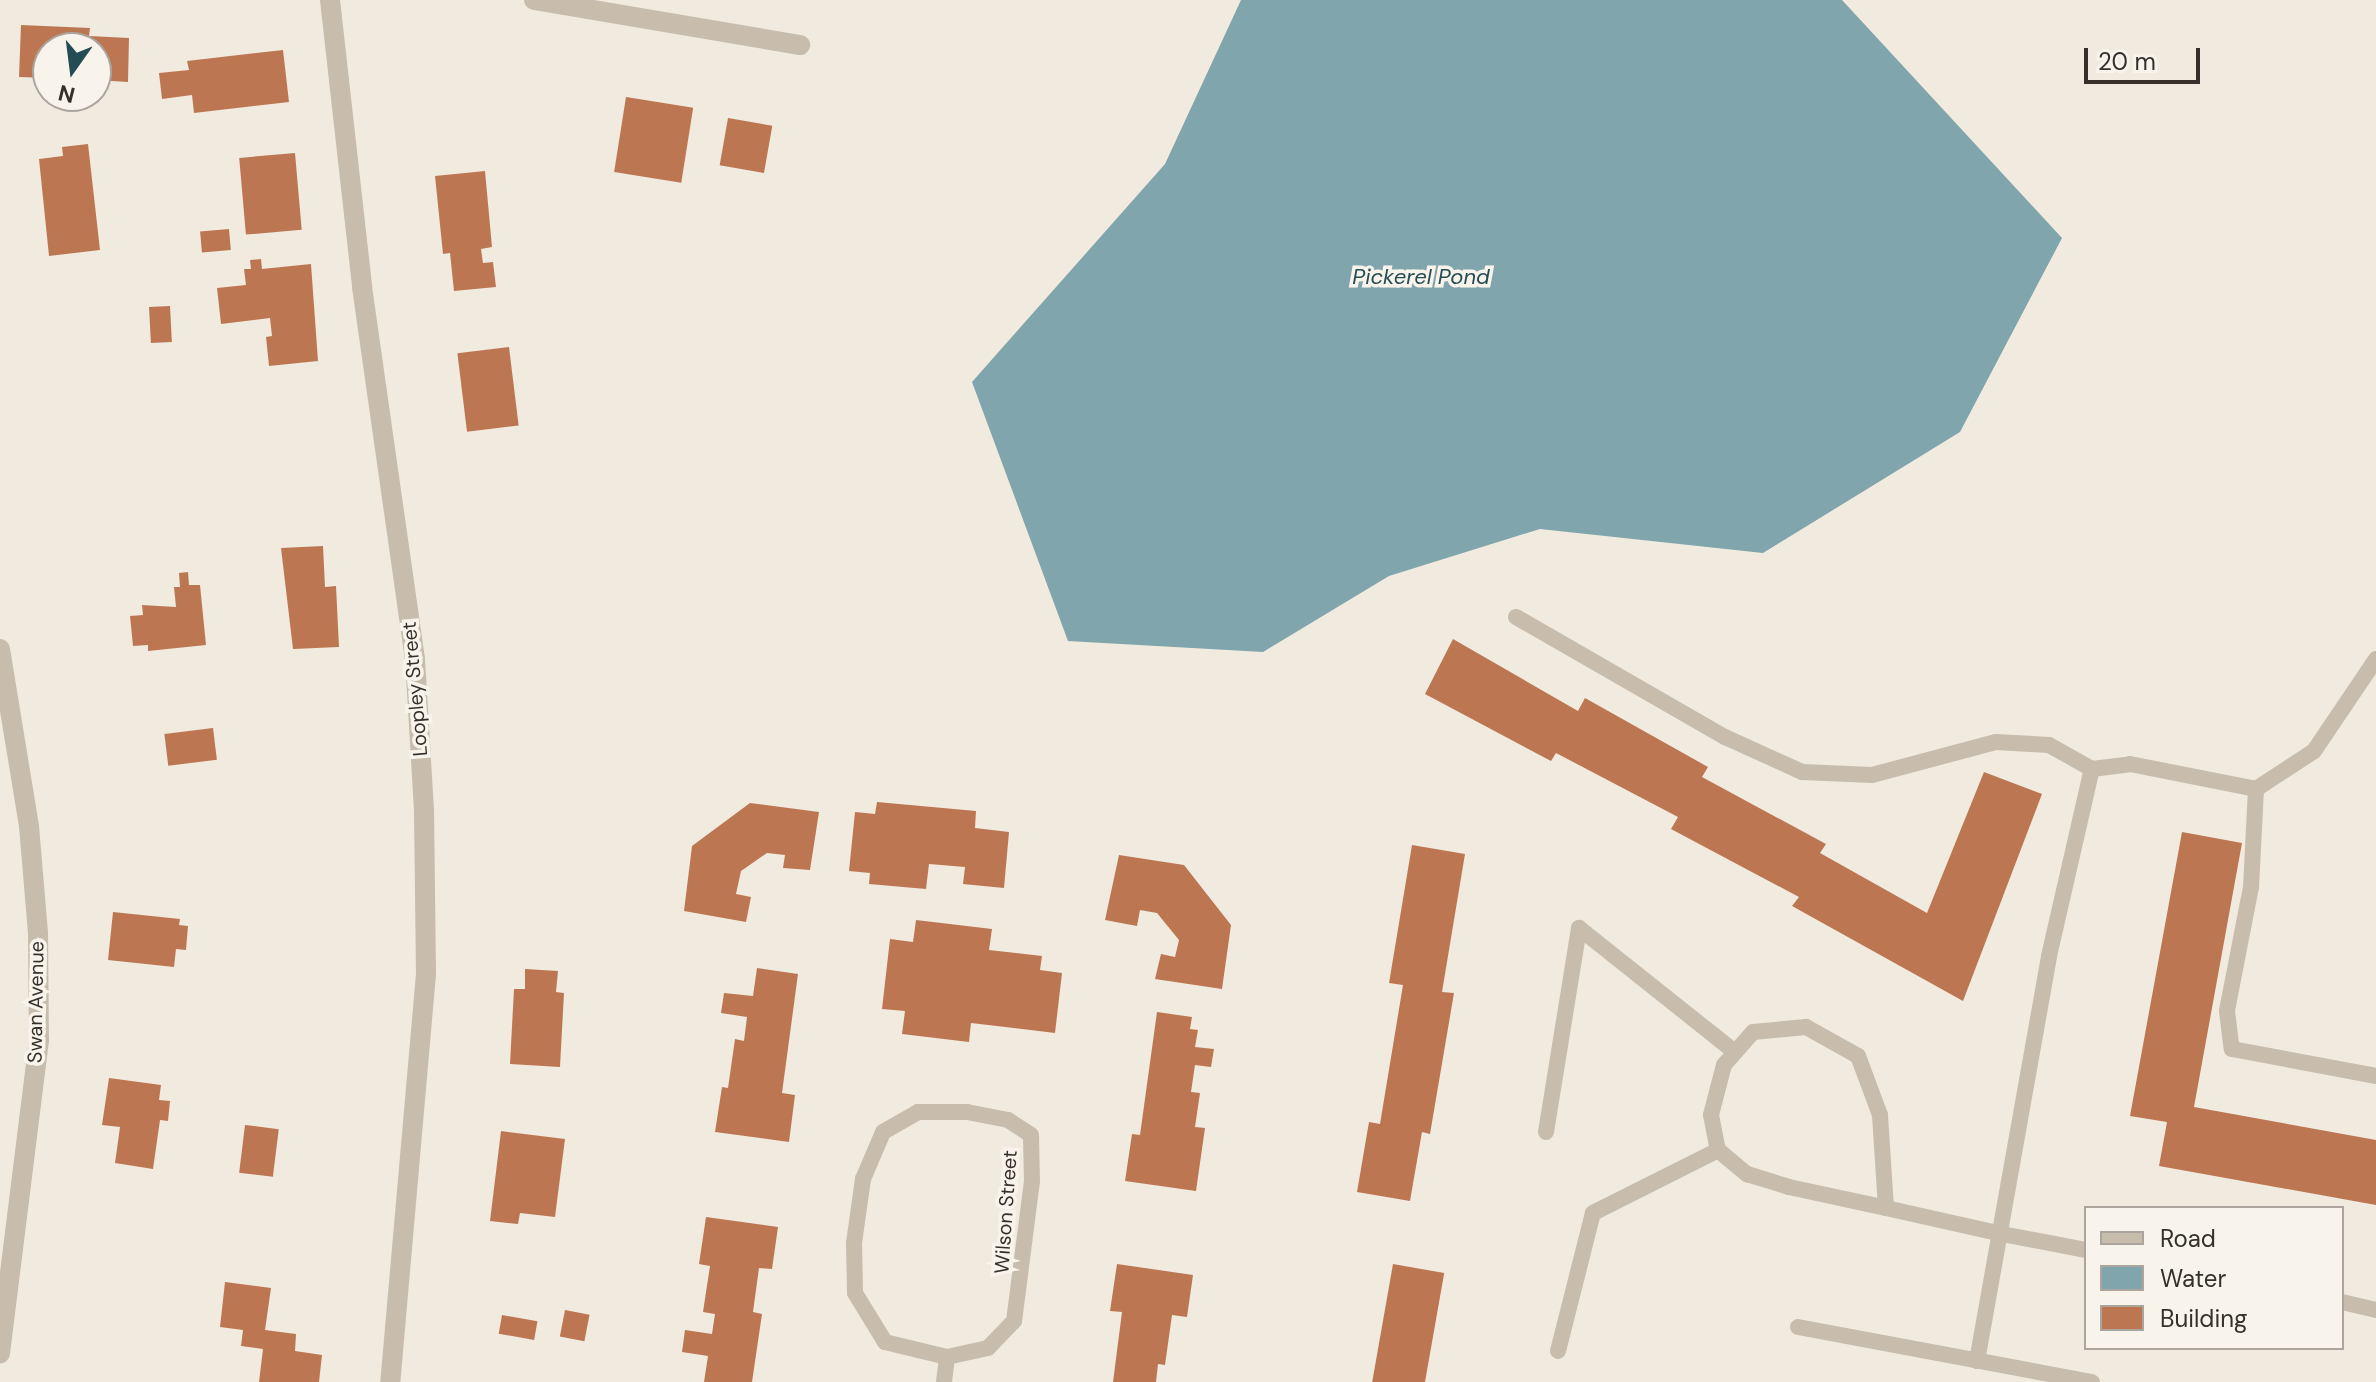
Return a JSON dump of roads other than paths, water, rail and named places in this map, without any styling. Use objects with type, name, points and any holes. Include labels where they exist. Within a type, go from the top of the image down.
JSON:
[{"type":"street","name":"Loopley Street","points":[[330,0],[362,287],[415,659],[424,810],[426,974],[390,1382]]},
{"type":"street","points":[[534,0],[800,45]]},
{"type":"street","name":"Swan Avenue","points":[[0,649],[29,826],[38,933],[39,1040],[0,1354]]},
{"type":"lane","points":[[1516,617],[1725,737],[1802,772],[1872,775],[1996,742],[2049,745],[2092,769],[2130,764],[2256,789],[2314,751],[2376,659]]},
{"type":"lane","points":[[1977,1361],[2049,956],[2092,769]]},
{"type":"lane","points":[[2256,789],[2251,887],[2227,1011],[2232,1049],[2376,1076]]},
{"type":"lane","points":[[1546,1132],[1579,928],[1735,1052]]},
{"type":"lane","points":[[1886,1208],[1880,1115],[1858,1056],[1806,1027],[1753,1032],[1724,1065],[1711,1115],[1718,1150],[1747,1174],[1886,1208],[2084,1250]]},
{"type":"lane","name":"Wilson Street","points":[[918,1112],[967,1112],[1008,1120],[1031,1135],[1032,1181],[1014,1321],[988,1348],[947,1357],[885,1342],[855,1293],[854,1243],[863,1179],[883,1132],[918,1112]]},
{"type":"lane","points":[[1558,1351],[1593,1213],[1718,1150]]},
{"type":"lane","points":[[2344,1302],[2376,1310]]},
{"type":"lane","points":[[1798,1327],[2092,1382]]},
{"type":"lane","points":[[944,1382],[947,1357]]},
{"type":"water","name":"Pickerel Pond","points":[[1241,0],[1842,0],[2062,238],[1960,432],[1763,553],[1540,529],[1389,576],[1263,652],[1068,641],[972,382],[1165,164]]}]
